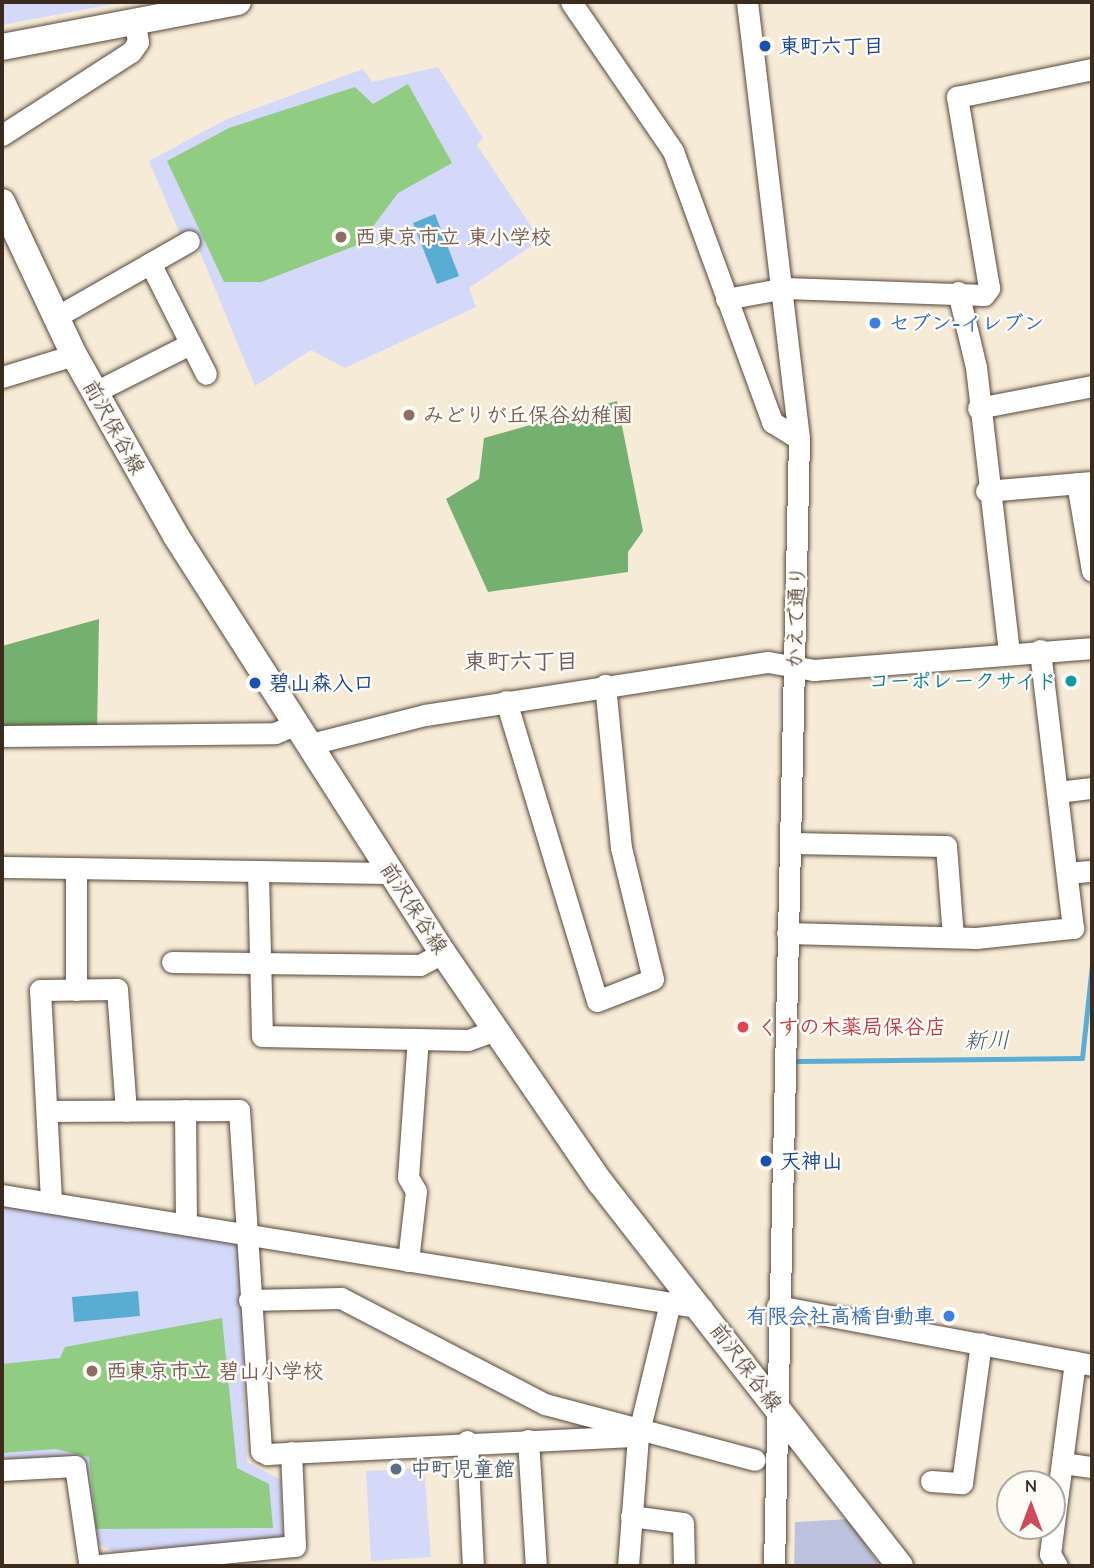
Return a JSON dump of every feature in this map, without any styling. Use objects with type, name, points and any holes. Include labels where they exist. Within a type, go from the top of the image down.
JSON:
[{"type":"main road","points":[[2,47],[227,3]]},
{"type":"main road","name":"前沢保谷線","points":[[2,202],[94,392],[300,735],[443,953],[600,1182],[702,1308],[776,1408],[900,1566]]},
{"type":"street","points":[[571,2],[673,151],[772,422],[799,439]]},
{"type":"street","name":"かえで通り","points":[[747,2],[785,288],[799,439],[776,1408]]},
{"type":"street","points":[[2,135],[131,52],[138,42],[135,22]]},
{"type":"street","points":[[726,299],[785,288],[984,295],[989,288],[957,97],[1092,69]]},
{"type":"street","points":[[56,317],[189,241]]},
{"type":"street","points":[[150,263],[206,374]]},
{"type":"street","points":[[958,292],[976,367],[986,491],[1009,651]]},
{"type":"street","points":[[94,392],[190,344]]},
{"type":"street","points":[[2,377],[74,355]]},
{"type":"street","points":[[978,408],[1092,386]]},
{"type":"street","points":[[986,491],[1084,483],[1092,571]]},
{"type":"street","points":[[2,736],[300,735],[367,727],[506,701],[768,662],[793,668],[1009,651],[1092,648]]},
{"type":"street","points":[[787,933],[953,936],[1073,928],[1040,650]]},
{"type":"street","points":[[506,701],[597,1001],[653,979],[621,848],[605,685]]},
{"type":"street","points":[[1058,792],[1092,788]]},
{"type":"street","points":[[790,844],[946,846],[953,936]]},
{"type":"street","points":[[2,867],[392,873]]},
{"type":"street","points":[[76,868],[76,990]]},
{"type":"street","points":[[1067,873],[1092,871]]},
{"type":"street","points":[[258,873],[262,1036],[468,1040],[495,1030]]},
{"type":"street","points":[[172,962],[420,965],[443,953]]},
{"type":"street","points":[[51,1200],[50,1111],[40,990],[117,989],[126,1111]]},
{"type":"street","points":[[408,1261],[416,1191],[408,1178],[418,1040]]},
{"type":"street","points":[[185,1110],[186,1223]]},
{"type":"street","points":[[50,1111],[239,1110],[249,1300],[261,1451],[291,1452],[467,1441],[638,1435]]},
{"type":"street","points":[[2,1195],[51,1200],[669,1307],[702,1308]]},
{"type":"street","points":[[249,1300],[341,1298],[545,1404],[638,1435],[755,1460]]},
{"type":"street","points":[[777,1306],[1083,1363],[1063,1463],[1050,1554],[1057,1566]]},
{"type":"street","points":[[628,1566],[638,1435],[669,1307]]},
{"type":"street","points":[[931,1481],[962,1483],[981,1343]]},
{"type":"street","points":[[774,1566],[776,1408]]},
{"type":"street","points":[[528,1440],[536,1566]]},
{"type":"street","points":[[467,1441],[473,1566]]},
{"type":"street","points":[[2,1470],[75,1466],[90,1564],[295,1556],[291,1452]]},
{"type":"street","points":[[1063,1463],[1092,1467]]},
{"type":"street","points":[[632,1516],[683,1523],[684,1566]]},
{"type":"shaded area","points":[[2,2],[123,2],[2,25]]},
{"type":"shaded area","points":[[438,67],[483,138],[477,145],[540,240],[469,288],[476,307],[345,368],[311,350],[255,386],[191,230],[180,234],[149,161],[227,119],[363,69],[372,82]]},
{"type":"shaded area","points":[[2,1206],[239,1242],[247,1462],[281,1480],[283,1539],[114,1552],[92,1541],[84,1460],[2,1458]]},
{"type":"shaded area","name":"中町児童館","points":[[424,1468],[431,1557],[371,1561],[366,1471]]},
{"type":"shaded area","points":[[848,1519],[880,1566],[794,1566],[795,1522]]},
{"type":"green space","points":[[408,84],[452,163],[398,193],[360,244],[261,282],[224,282],[167,161],[229,128],[355,87],[373,104]]},
{"type":"green space","points":[[617,401],[643,531],[628,552],[628,572],[488,592],[446,499],[479,479],[484,438]]},
{"type":"green space","points":[[99,619],[97,732],[2,731],[2,646]]},
{"type":"green space","points":[[222,1318],[237,1468],[269,1484],[273,1528],[96,1529],[89,1457],[55,1449],[2,1453],[2,1364],[60,1358],[65,1347]]},
{"type":"water","points":[[435,214],[459,276],[437,284],[413,223]]},
{"type":"water","points":[[138,1291],[140,1316],[74,1322],[72,1297]]},
{"type":"waterway","name":"新川","points":[[798,1061],[1082,1058],[1092,964]]},
{"type":"place","name":"東町六丁目","points":[[765,46]]},
{"type":"place","name":"西東京市立 東小学校","points":[[341,237]]},
{"type":"place","name":"セブン-イレブン","points":[[875,323]]},
{"type":"place","name":"みどりが丘保谷幼稚園","points":[[409,415]]},
{"type":"place","name":"コーポレークサイド","points":[[1071,681]]},
{"type":"place","name":"碧山森入口","points":[[255,683]]},
{"type":"place","name":"くすの木薬局保谷店","points":[[743,1027]]},
{"type":"place","name":"天神山","points":[[766,1161]]},
{"type":"place","name":"有限会社高橋自動車","points":[[949,1316]]},
{"type":"place","name":"西東京市立 碧山小学校","points":[[92,1371]]},
{"type":"place","name":"中町児童館","points":[[396,1469]]},
{"type":"district","name":"東町六丁目","points":[[521,662]]}]
